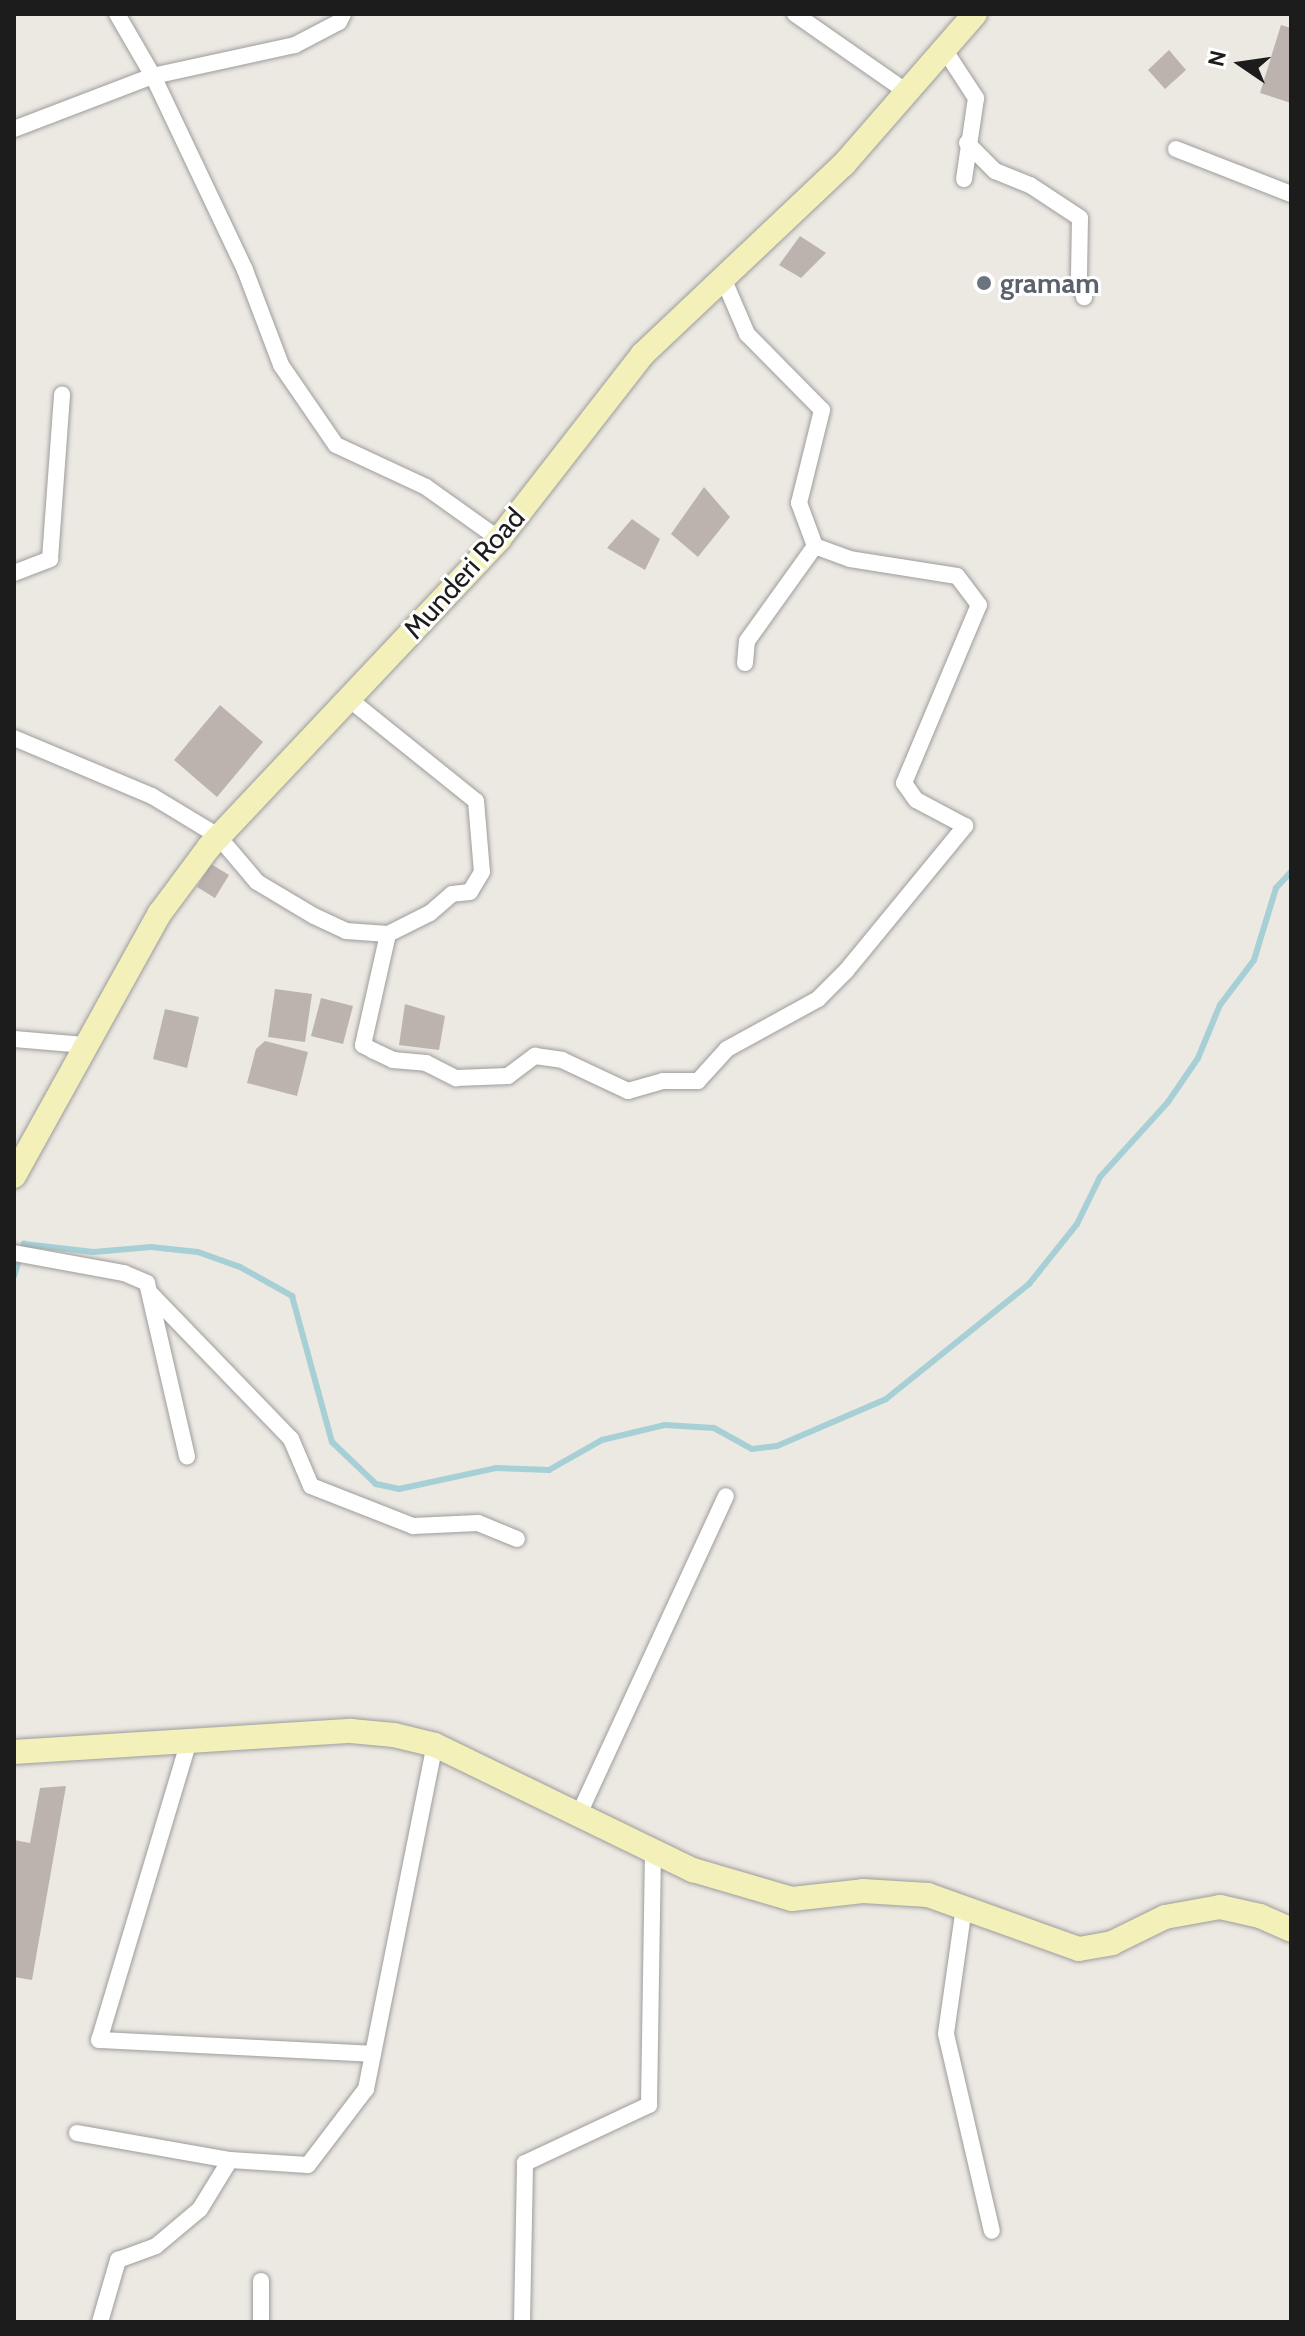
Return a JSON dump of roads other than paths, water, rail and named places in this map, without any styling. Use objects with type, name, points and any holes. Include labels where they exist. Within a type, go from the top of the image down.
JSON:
[{"type":"main road","name":"Munderi Road","points":[[14,1176],[160,913],[218,836],[499,539],[643,354],[844,164],[975,14]]},
{"type":"main road","points":[[14,1752],[188,1744],[351,1731],[435,1745],[693,1870],[792,1899],[863,1891],[928,1895],[1079,1949],[1112,1943],[1165,1917],[1220,1907],[1260,1916],[1291,1930]]},
{"type":"street","points":[[117,14],[153,76],[245,270],[281,365],[336,445],[426,487],[499,539]]},
{"type":"street","points":[[14,129],[153,76],[295,45],[339,22],[343,14]]},
{"type":"street","points":[[795,14],[907,92]]},
{"type":"street","points":[[944,49],[976,98],[964,179]]},
{"type":"street","points":[[967,143],[995,171],[1030,185],[1080,218],[1079,278],[1084,297]]},
{"type":"street","points":[[1176,149],[1291,194]]},
{"type":"street","points":[[388,934],[363,1045],[393,1060],[426,1063],[456,1078],[508,1076],[535,1056],[562,1060],[628,1091],[663,1081],[698,1081],[727,1049],[818,999],[965,826],[916,800],[904,783],[979,605],[957,576],[850,559],[815,546],[799,503],[822,410],[747,334],[723,278]]},
{"type":"street","points":[[14,573],[50,559],[62,394]]},
{"type":"street","points":[[745,663],[747,641],[815,546]]},
{"type":"street","points":[[14,738],[152,796],[218,836],[257,882],[314,916],[346,931],[388,934],[430,913],[452,894],[470,892],[482,872],[476,801],[349,699]]},
{"type":"street","points":[[14,1039],[85,1045]]},
{"type":"street","points":[[14,1253],[124,1273],[147,1283],[187,1456]]},
{"type":"street","points":[[150,1293],[291,1439],[311,1486],[413,1526],[478,1523],[517,1539]]},
{"type":"street","points":[[579,1814],[726,1496]]},
{"type":"street","points":[[188,1744],[99,2040],[373,2054]]},
{"type":"street","points":[[77,2133],[230,2160],[308,2165],[366,2089],[435,1745]]},
{"type":"street","points":[[522,2322],[525,2163],[649,2105],[653,1852]]},
{"type":"street","points":[[964,1907],[946,2034],[992,2231]]},
{"type":"street","points":[[100,2322],[118,2260],[156,2246],[200,2209],[230,2160]]},
{"type":"street","points":[[261,2281],[261,2322]]},
{"type":"waterway","points":[[14,1276],[24,1244],[94,1252],[151,1247],[198,1252],[240,1267],[292,1296],[332,1442],[376,1484],[399,1489],[496,1468],[549,1470],[602,1440],[665,1425],[714,1428],[752,1449],[777,1446],[886,1399],[1029,1284],[1077,1224],[1100,1177],[1168,1102],[1198,1058],[1220,1005],[1254,960],[1276,888],[1291,872]]},
{"type":"place","name":"gramam","points":[[984,283]]}]
